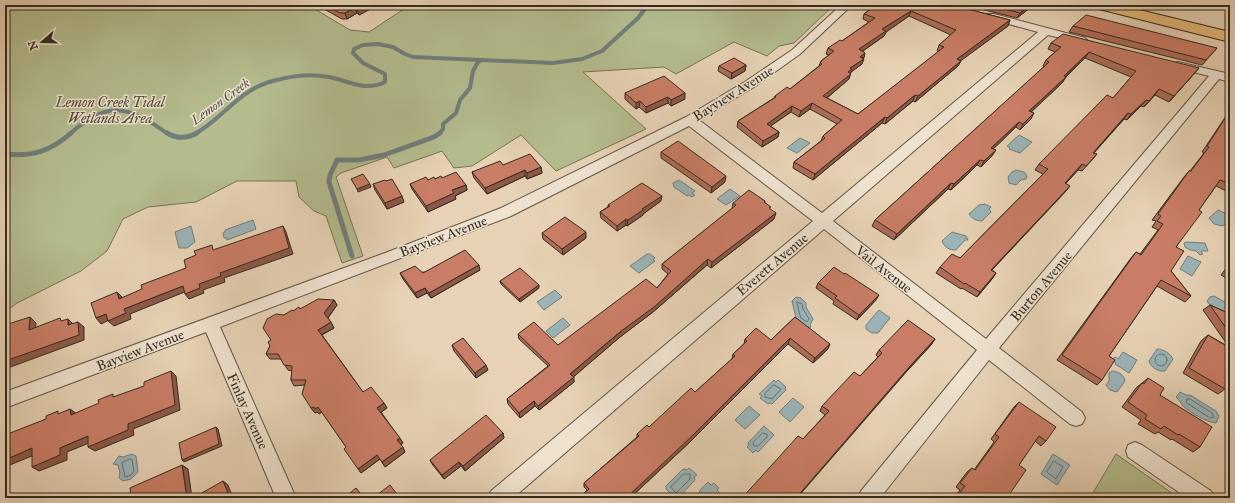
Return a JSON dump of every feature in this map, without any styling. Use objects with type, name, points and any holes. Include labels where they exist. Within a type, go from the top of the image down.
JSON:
[{"type":"main road","points":[[1100,5],[1230,37]]},
{"type":"street","name":"Bayview Avenue","points":[[5,400],[390,257],[506,212],[690,120],[750,84],[796,52],[847,5]]},
{"type":"street","points":[[977,13],[1092,43]]},
{"type":"street","name":"Everett Avenue","points":[[498,498],[1046,31]]},
{"type":"street","points":[[1170,63],[1230,78]]},
{"type":"street","name":"Burton Avenue","points":[[868,498],[987,350],[1216,75]]},
{"type":"street","name":"Vail Avenue","points":[[690,120],[823,221],[1076,418]]},
{"type":"street","name":"Finlay Avenue","points":[[210,324],[286,498]]},
{"type":"street","points":[[1135,451],[1204,498]]},
{"type":"green space","name":"Lemon Creek Tidal Wetlands Area","points":[[5,5],[308,5],[350,30],[369,32],[410,5],[834,5],[794,43],[779,46],[767,56],[734,42],[676,74],[664,67],[583,72],[646,129],[556,171],[521,135],[472,166],[454,168],[442,151],[394,168],[387,157],[341,173],[336,177],[363,256],[342,263],[326,216],[314,211],[299,197],[296,181],[237,181],[196,202],[148,207],[123,219],[107,251],[81,271],[17,303],[5,312]]},
{"type":"green space","points":[[1116,454],[1179,498],[1090,498]]},
{"type":"water","points":[[1019,135],[1032,142],[1020,153],[1009,149],[1010,148],[1007,146]]},
{"type":"water","points":[[800,138],[810,143],[797,153],[787,148]]},
{"type":"water","points":[[1016,170],[1024,172],[1027,176],[1026,179],[1021,180],[1016,185],[1009,183],[1008,177]]},
{"type":"water","points":[[679,180],[695,191],[692,193],[695,195],[692,197],[689,195],[687,196],[674,187],[673,183]]},
{"type":"water","points":[[730,189],[740,196],[726,205],[717,199]]},
{"type":"water","points":[[985,204],[991,207],[989,209],[991,212],[982,221],[978,221],[970,216],[969,214],[979,205]]},
{"type":"water","points":[[1218,210],[1227,214],[1228,220],[1223,226],[1214,224],[1209,218]]},
{"type":"water","points":[[253,220],[256,229],[227,240],[227,238],[224,238],[223,233],[225,230]]},
{"type":"water","points":[[191,226],[195,242],[187,248],[179,248],[175,232]]},
{"type":"water","points":[[952,232],[966,236],[968,240],[965,240],[956,250],[951,250],[944,245],[942,241]]},
{"type":"water","points":[[1184,243],[1205,243],[1208,251],[1201,251],[1203,254],[1200,255],[1196,251],[1185,247]]},
{"type":"water","points":[[647,254],[650,254],[655,258],[653,260],[655,261],[639,273],[630,266]]},
{"type":"water","points":[[1188,256],[1201,262],[1192,276],[1180,269]]},
{"type":"water","points":[[555,290],[562,297],[544,310],[537,302]]},
{"type":"water","points":[[1214,296],[1230,305],[1230,316],[1209,304],[1207,301],[1210,297]]},
{"type":"water","points":[[796,297],[801,298],[806,303],[806,307],[813,319],[810,325],[811,327],[804,328],[796,318],[792,301]]},
{"type":"water","points":[[879,310],[890,318],[878,333],[872,333],[866,329],[866,325]]},
{"type":"water","points":[[563,318],[570,325],[553,338],[546,331]]},
{"type":"water","points":[[1157,349],[1166,352],[1173,359],[1165,371],[1156,369],[1149,361]]},
{"type":"water","points":[[1123,352],[1137,360],[1129,373],[1115,364],[1116,363],[1112,360],[1115,357],[1118,359]]},
{"type":"water","points":[[1113,371],[1121,374],[1125,381],[1117,392],[1110,390],[1106,385],[1109,381],[1109,373]]},
{"type":"water","points":[[774,380],[776,382],[778,380],[786,387],[786,390],[772,404],[768,404],[760,398],[762,396],[759,394]]},
{"type":"water","points":[[1180,392],[1190,395],[1216,411],[1219,416],[1216,423],[1200,417],[1184,407],[1176,397]]},
{"type":"water","points":[[793,398],[804,407],[790,422],[779,412]]},
{"type":"water","points":[[749,406],[760,415],[745,429],[735,420]]},
{"type":"water","points":[[764,426],[774,435],[758,452],[756,450],[753,453],[747,447],[749,445],[748,443]]},
{"type":"water","points":[[132,454],[136,456],[138,472],[131,479],[123,481],[119,478],[120,473],[118,465],[113,464],[119,456],[123,457]]},
{"type":"water","points":[[1053,454],[1070,465],[1057,485],[1041,474]]},
{"type":"water","points":[[689,468],[697,475],[694,477],[695,480],[678,498],[675,498],[666,489],[666,486],[683,469],[687,470]]},
{"type":"water","points":[[708,482],[711,485],[714,483],[719,488],[717,490],[720,493],[715,498],[698,498],[700,490]]},
{"type":"building","points":[[325,5],[365,5],[345,13],[340,13]]},
{"type":"building","points":[[876,5],[952,5],[1010,20],[957,59],[961,61],[918,96],[915,95],[887,118],[885,117],[815,174],[794,162],[825,138],[823,136],[842,120],[812,103],[801,111],[792,106],[767,124],[779,132],[763,141],[738,121],[776,97],[775,96],[787,87],[790,89],[822,64],[820,63],[821,61],[834,51],[828,48],[840,40],[842,41],[875,18],[864,14]],"holes":[[[911,11],[956,30],[939,45],[944,47],[858,114],[823,96],[851,74],[848,72],[852,69],[850,68],[864,59],[860,57],[865,53],[859,49],[886,31],[882,29]]]},
{"type":"building","points":[[989,5],[1030,5],[1020,13]]},
{"type":"building","points":[[1086,15],[1217,48],[1206,60],[1073,26]]},
{"type":"building","points":[[1063,34],[1199,68],[1174,96],[1159,89],[1149,101],[1146,100],[1131,114],[1128,113],[1093,153],[1097,154],[1086,166],[1082,164],[1065,183],[1070,186],[991,270],[996,273],[980,292],[965,283],[964,284],[940,267],[952,254],[960,258],[1048,169],[1039,164],[1107,95],[1113,98],[1136,71],[1089,52],[1064,76],[1066,77],[1029,111],[1034,113],[1023,124],[1019,122],[991,148],[996,150],[984,161],[980,160],[954,184],[951,183],[897,234],[875,220],[1049,62],[1046,60],[1061,47],[1051,43]]},
{"type":"building","points":[[734,58],[746,65],[732,73],[719,66]]},
{"type":"building","points":[[664,76],[685,93],[671,100],[668,97],[646,107],[640,101],[636,103],[625,93]]},
{"type":"building","points":[[1230,111],[1230,184],[1220,180],[1199,210],[1202,212],[1176,247],[1184,251],[1171,271],[1191,296],[1161,280],[1109,356],[1115,360],[1102,380],[1062,355],[1136,252],[1141,255],[1163,224],[1157,221],[1161,216],[1158,214],[1189,171],[1191,171],[1209,147],[1207,146]]},
{"type":"building","points":[[678,141],[726,176],[712,187],[661,152]]},
{"type":"building","points":[[530,154],[541,167],[527,173],[525,170],[485,188],[472,172],[500,161],[503,165]]},
{"type":"building","points":[[456,172],[466,185],[452,190],[454,193],[426,206],[410,184],[426,177],[428,180],[441,176],[442,178]]},
{"type":"building","points":[[363,174],[370,184],[357,189],[351,179]]},
{"type":"building","points":[[392,179],[402,196],[385,203],[373,184]]},
{"type":"building","points":[[642,183],[662,196],[617,226],[600,212],[610,206],[608,205]]},
{"type":"building","points":[[749,190],[765,201],[764,202],[771,207],[769,208],[776,213],[712,262],[708,259],[654,307],[620,332],[570,374],[574,377],[538,406],[534,401],[519,413],[507,399],[550,365],[518,334],[534,322],[558,345],[646,279],[657,288],[671,271],[662,264],[736,205],[733,203]]},
{"type":"building","points":[[565,217],[586,232],[562,249],[542,233]]},
{"type":"building","points":[[283,226],[289,248],[220,273],[221,276],[199,284],[200,288],[185,294],[183,286],[124,309],[126,313],[108,321],[106,314],[96,318],[91,303],[117,292],[119,299],[142,289],[141,285],[186,268],[184,260],[196,255],[194,251],[212,245],[213,250]]},
{"type":"building","points":[[465,250],[479,265],[429,293],[425,288],[415,293],[400,273],[415,266],[423,273]]},
{"type":"building","points":[[834,267],[879,295],[859,315],[835,298],[837,296],[818,283]]},
{"type":"building","points":[[520,268],[539,285],[519,299],[500,281]]},
{"type":"building","points":[[318,299],[334,300],[324,313],[331,322],[318,330],[363,392],[371,387],[384,403],[377,408],[400,438],[397,440],[403,447],[382,462],[377,455],[358,469],[344,449],[346,447],[318,407],[315,409],[314,407],[311,408],[302,394],[306,380],[291,380],[292,366],[284,365],[278,354],[266,354],[270,346],[268,342],[271,340],[263,328],[267,319],[276,314],[284,315],[299,307],[300,309]]},
{"type":"building","points":[[1210,305],[1230,314],[1230,334]]},
{"type":"building","points":[[30,317],[29,330],[60,318],[61,321],[68,319],[68,325],[78,322],[79,335],[5,361],[5,325]]},
{"type":"building","points":[[795,317],[830,344],[815,358],[790,338],[692,436],[626,498],[579,498],[589,489],[584,483],[639,436],[637,434],[647,425],[649,427],[691,388],[695,392],[735,356],[733,354],[747,341],[745,339],[756,328],[771,340]]},
{"type":"building","points":[[908,320],[935,339],[796,498],[742,498],[798,436],[803,439],[829,411],[822,406],[854,372],[860,376],[882,353],[879,350]]},
{"type":"building","points":[[1208,335],[1230,348],[1230,379],[1225,389],[1189,368]]},
{"type":"building","points":[[463,338],[486,365],[475,373],[452,345]]},
{"type":"building","points":[[171,371],[175,405],[128,424],[128,430],[88,447],[88,436],[60,448],[60,455],[32,467],[32,448],[5,460],[5,435],[46,419],[46,416],[58,411],[58,414],[70,409],[71,415],[99,403],[98,400],[113,394],[113,397],[144,386],[144,382]]},
{"type":"building","points":[[1148,378],[1164,388],[1160,395],[1212,427],[1200,447],[1164,426],[1161,429],[1145,419],[1147,415],[1128,402],[1142,383],[1144,384]]},
{"type":"building","points":[[1019,402],[1056,427],[1046,441],[1039,436],[1019,465],[1026,470],[1007,498],[956,498],[965,486],[960,483],[972,468],[975,470],[999,437],[995,434]]},
{"type":"building","points":[[486,415],[503,433],[463,466],[459,462],[442,475],[430,460]]},
{"type":"building","points":[[216,427],[219,444],[182,460],[179,443]]},
{"type":"building","points":[[182,465],[187,498],[131,498],[130,488]]},
{"type":"building","points":[[223,481],[230,498],[193,498]]},
{"type":"building","points":[[390,485],[400,498],[373,498]]},
{"type":"building","points":[[356,488],[364,498],[344,498]]},
{"type":"building","points":[[39,494],[39,498],[29,498]]},
{"type":"waterway","name":"Lemon Creek","points":[[196,133],[254,88],[281,79],[311,75],[329,77],[364,86],[378,85],[385,82],[385,74],[363,63],[353,53],[354,49],[363,45],[378,44],[393,47],[413,57],[553,63],[582,59],[602,51],[638,18],[648,5]]},
{"type":"waterway","points":[[440,133],[443,129],[443,124],[456,113],[460,100],[470,88],[473,71],[478,62],[482,60]]},
{"type":"waterway","name":"Lemon Creek","points":[[70,134],[96,115],[107,111],[119,110],[130,112],[142,117],[168,134]]},
{"type":"waterway","name":"Lemon Creek","points":[[5,154],[24,155],[41,151],[56,144],[71,133]]},
{"type":"waterway","name":"Lemon Creek","points":[[167,133],[182,138],[196,133]]},
{"type":"waterway","points":[[352,256],[329,182],[330,175],[337,160],[359,160],[384,155],[434,137],[440,133]]}]
